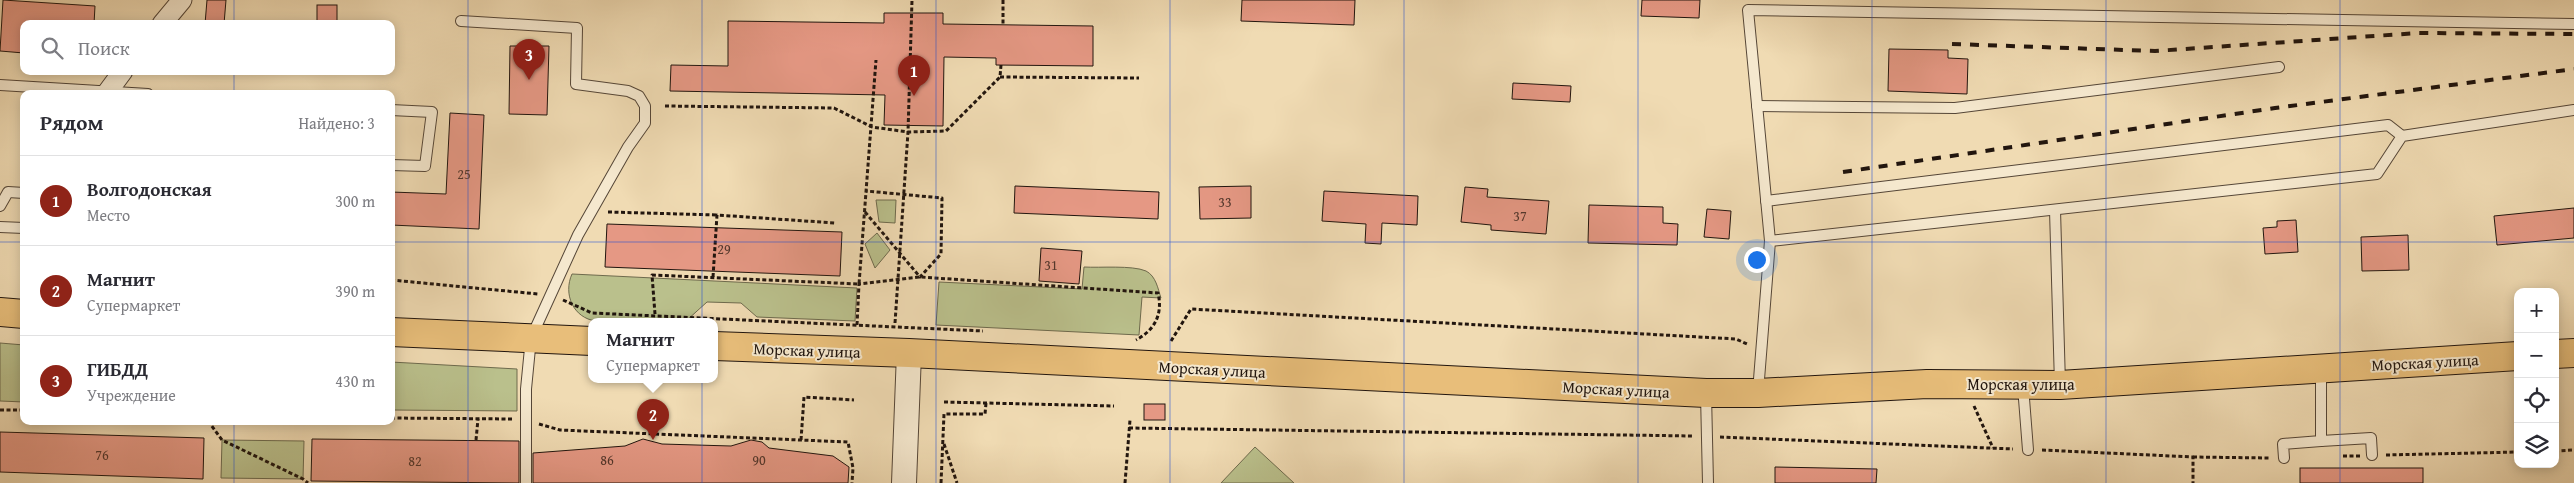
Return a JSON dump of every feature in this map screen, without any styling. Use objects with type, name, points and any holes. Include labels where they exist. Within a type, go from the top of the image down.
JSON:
[{"type":"main road","points":[[0,312],[20,314]]},
{"type":"main road","points":[[395,332],[588,341]]},
{"type":"main road","name":"Морская улица","points":[[718,346],[908,353],[1706,393],[1758,393],[1926,384],[2060,385],[2514,356]]},
{"type":"main road","points":[[2559,354],[2574,353]]},
{"type":"street","points":[[165,20],[182,0]]},
{"type":"street","points":[[108,90],[120,75]]},
{"type":"street","points":[[904,483],[908,353]]},
{"type":"lane","points":[[1758,393],[1770,241],[1748,10],[2574,24]]},
{"type":"lane","points":[[461,21],[577,28],[576,84],[628,91],[639,96],[645,106],[645,123],[628,146],[578,235],[531,338],[526,421],[526,483]]},
{"type":"lane","points":[[1757,106],[1955,108],[2279,67]]},
{"type":"lane","points":[[0,85],[76,90]]},
{"type":"lane","points":[[395,110],[432,112],[425,166],[395,165]]},
{"type":"lane","points":[[1766,201],[2388,125],[2402,136],[2574,110]]},
{"type":"lane","points":[[1770,241],[2377,174],[2402,136]]},
{"type":"lane","points":[[11,208],[0,206],[8,192],[20,193]]},
{"type":"lane","points":[[2055,210],[2060,385]]},
{"type":"lane","points":[[0,227],[20,228]]},
{"type":"lane","points":[[2321,368],[2321,441]]},
{"type":"lane","points":[[2023,385],[2028,450]]},
{"type":"lane","points":[[1706,393],[1709,436],[1708,483]]},
{"type":"lane","points":[[2284,458],[2283,444],[2371,438],[2372,455]]},
{"type":"path","points":[[896,323],[897,279],[908,132],[912,0]]},
{"type":"path","points":[[1003,0],[1003,24]]},
{"type":"path","points":[[857,325],[876,60]]},
{"type":"path","points":[[665,106],[834,108],[872,127],[908,132],[946,131],[1000,77],[1000,65]]},
{"type":"path","points":[[1000,77],[1139,78]]},
{"type":"path","points":[[866,191],[942,198],[941,254],[920,277]]},
{"type":"path","points":[[864,211],[920,277]]},
{"type":"path","points":[[603,212],[717,215],[835,223]]},
{"type":"path","points":[[712,277],[717,215]]},
{"type":"path","points":[[655,314],[652,275],[859,284],[920,277],[1158,293],[1159,310],[1154,327],[1136,340]]},
{"type":"path","points":[[1171,341],[1191,309],[1736,339],[1754,347],[1762,345]]},
{"type":"path","points":[[801,440],[804,398],[854,400]]},
{"type":"path","points":[[944,402],[1114,406]]},
{"type":"path","points":[[941,483],[944,414],[985,414],[986,403]]},
{"type":"path","points":[[0,410],[20,410]]},
{"type":"path","points":[[395,418],[526,421],[560,430],[848,442],[853,468],[852,483]]},
{"type":"path","points":[[476,440],[478,419]]},
{"type":"path","points":[[1124,483],[1130,420]]},
{"type":"path","points":[[211,425],[222,440],[308,483]]},
{"type":"path","points":[[1129,428],[1709,436],[2193,457],[2284,458]]},
{"type":"path","points":[[942,441],[957,483]]},
{"type":"path","points":[[2559,450],[2574,450]]},
{"type":"path","points":[[2333,456],[2514,452]]},
{"type":"path","points":[[2193,457],[2193,483]]},
{"type":"green space","points":[[876,200],[896,200],[895,223],[879,222]]},
{"type":"green space","points":[[877,233],[890,250],[875,268],[865,244]]},
{"type":"green space","points":[[1084,267],[1133,268],[1146,271],[1152,276],[1161,298],[1142,297],[1139,335],[936,325],[939,282],[1082,289]]},
{"type":"green space","points":[[572,274],[857,288],[855,321],[757,317],[741,303],[707,302],[689,318],[588,319],[581,315],[572,304],[569,289]]},
{"type":"green space","points":[[0,343],[20,345],[20,402],[0,401]]},
{"type":"green space","points":[[395,362],[517,369],[517,411],[395,410]]},
{"type":"green space","points":[[222,440],[304,441],[303,479],[221,478]]},
{"type":"green space","points":[[1255,447],[1294,483],[1221,483]]},
{"type":"building","points":[[3,0],[95,6],[94,20],[20,20],[20,53],[0,51]]},
{"type":"building","points":[[207,0],[226,0],[224,20],[205,20]]},
{"type":"building","points":[[1242,0],[1355,0],[1354,25],[1241,21]]},
{"type":"building","points":[[1642,0],[1700,0],[1699,18],[1641,16]]},
{"type":"building","points":[[317,5],[337,5],[337,20],[317,20]]},
{"type":"building","points":[[884,13],[943,13],[943,24],[1093,26],[1093,66],[996,65],[996,58],[944,57],[943,126],[884,125],[885,95],[670,91],[671,65],[728,66],[728,21],[884,23]]},
{"type":"building","points":[[510,46],[549,46],[547,115],[509,114]]},
{"type":"building","points":[[1889,49],[1948,50],[1948,58],[1968,59],[1967,94],[1888,91]]},
{"type":"building","points":[[1513,83],[1571,86],[1570,102],[1512,99]]},
{"type":"building","points":[[450,113],[484,115],[479,229],[395,225],[395,192],[446,194]]},
{"type":"building","points":[[1015,186],[1159,192],[1158,219],[1014,213]]},
{"type":"building","points":[[1251,186],[1251,218],[1200,219],[1199,187]]},
{"type":"building","points":[[1465,187],[1488,189],[1487,197],[1549,201],[1546,234],[1491,230],[1491,225],[1461,222]]},
{"type":"building","points":[[1324,191],[1418,196],[1417,225],[1382,223],[1381,244],[1365,243],[1366,224],[1322,221]]},
{"type":"building","points":[[1589,205],[1663,207],[1663,223],[1678,224],[1677,245],[1588,243]]},
{"type":"building","points":[[2574,208],[2574,238],[2497,245],[2494,216]]},
{"type":"building","points":[[1707,209],[1731,211],[1729,239],[1704,237]]},
{"type":"building","points":[[2296,220],[2298,252],[2265,254],[2263,228],[2277,227],[2277,221]]},
{"type":"building","points":[[607,224],[842,232],[840,276],[605,267]]},
{"type":"building","points":[[2408,235],[2409,270],[2362,271],[2361,237]]},
{"type":"building","points":[[1041,248],[1082,251],[1079,284],[1039,281]]},
{"type":"building","points":[[1144,404],[1165,404],[1165,420],[1144,420]]},
{"type":"building","points":[[0,432],[204,438],[203,479],[0,472]]},
{"type":"building","points":[[312,439],[519,441],[519,483],[311,481]]},
{"type":"building","points":[[643,439],[662,444],[731,446],[751,440],[762,442],[769,448],[833,456],[849,467],[848,483],[533,483],[533,453],[625,446]]},
{"type":"building","points":[[1775,467],[1877,469],[1876,483],[1775,483]]},
{"type":"building","points":[[2300,468],[2423,468],[2423,483],[2300,483]]},
{"type":"railway","points":[[1952,44],[2155,51],[2418,33],[2574,34]]},
{"type":"railway","points":[[1843,172],[2275,108],[2574,69]]},
{"type":"place","name":"ГИБДД","points":[[529,80]]},
{"type":"place","name":"Волгодонская","points":[[914,96]]},
{"type":"place","name":"Магнит","points":[[653,440]]}]
